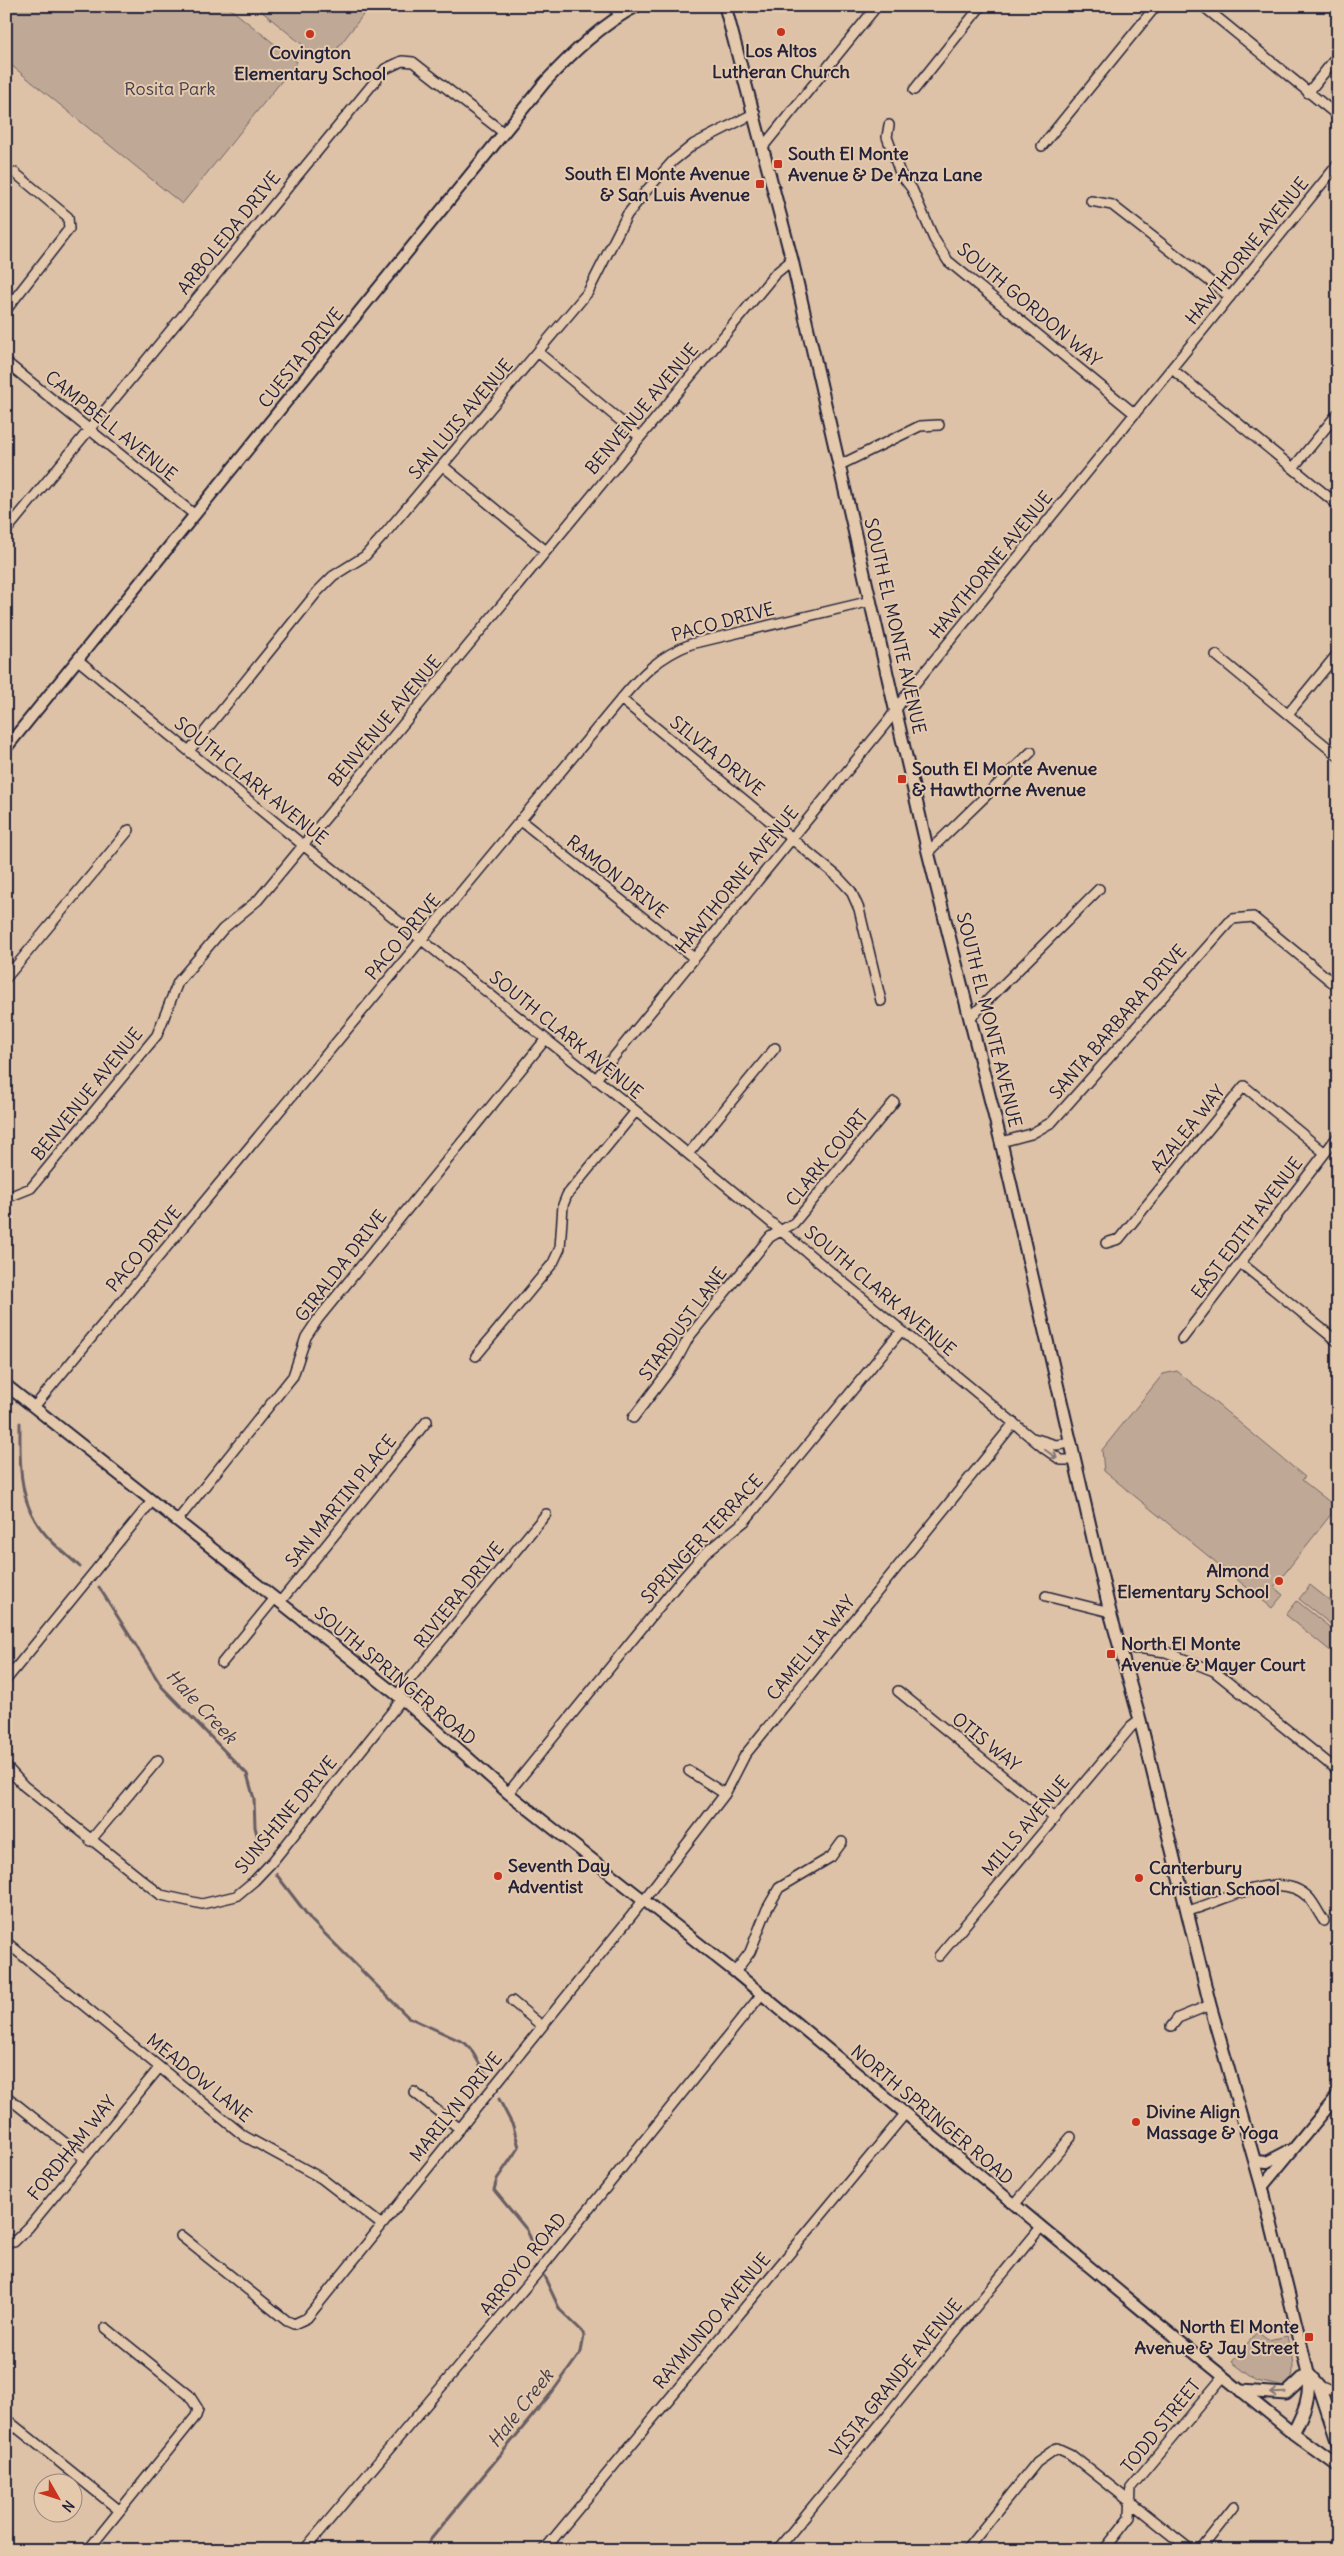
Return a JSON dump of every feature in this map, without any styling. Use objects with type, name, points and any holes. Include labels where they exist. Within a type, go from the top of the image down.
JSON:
[{"type":"main road","name":"SOUTH EL MONTE AVENUE","points":[[725,6],[792,260],[928,852],[1001,1142],[1110,1612],[1140,1720],[1210,2005],[1262,2186],[1308,2373],[1310,2394],[1308,2404],[1294,2433]]},
{"type":"main road","points":[[1240,2391],[1286,2394],[1308,2373],[1319,2386],[1338,2444]]},
{"type":"main road","points":[[1294,2433],[1338,2466]]},
{"type":"street","points":[[611,6],[621,15]]},
{"type":"street","name":"CUESTA DRIVE","points":[[6,748],[565,60],[586,40],[621,15],[638,6]]},
{"type":"street","points":[[762,148],[877,6]]},
{"type":"street","points":[[914,90],[981,6]]},
{"type":"street","points":[[1042,146],[1156,6]]},
{"type":"street","points":[[1202,6],[1338,116]]},
{"type":"street","points":[[1308,93],[1338,56]]},
{"type":"street","name":"ARBOLEDA DRIVE","points":[[6,531],[355,104],[392,64],[402,61],[413,62],[504,133]]},
{"type":"street","name":"SAN LUIS AVENUE","points":[[189,751],[318,591],[333,576],[365,556],[538,354],[588,292],[627,215],[651,185],[673,161],[694,144],[754,114]]},
{"type":"street","name":"SOUTH GORDON WAY","points":[[889,125],[887,137],[900,173],[920,204],[934,239],[948,261],[1135,414]]},
{"type":"street","name":"HAWTHORNE AVENUE","points":[[595,1080],[1338,164]]},
{"type":"street","points":[[6,310],[69,229],[68,217],[15,173]]},
{"type":"street","points":[[1091,201],[1112,205],[1230,297]]},
{"type":"street","name":"BENVENUE AVENUE","points":[[6,1198],[31,1188],[157,1036],[178,982],[223,929],[258,900],[775,274],[792,260]]},
{"type":"street","points":[[538,354],[640,437]]},
{"type":"street","name":"CAMPBELL AVENUE","points":[[6,362],[196,515]]},
{"type":"street","points":[[1172,369],[1338,505]]},
{"type":"street","points":[[1293,468],[1338,413]]},
{"type":"street","points":[[840,465],[920,426],[939,425]]},
{"type":"street","points":[[443,466],[546,551]]},
{"type":"street","name":"PACO DRIVE","points":[[34,1408],[520,820],[653,663],[672,651],[691,644],[871,601]]},
{"type":"street","points":[[1288,714],[1338,653]]},
{"type":"street","points":[[1216,655],[1338,756]]},
{"type":"street","name":"SOUTH CLARK AVENUE","points":[[78,660],[303,845],[636,1111],[1031,1438],[1060,1460],[1075,1460]]},
{"type":"street","name":"SILVIA DRIVE","points":[[621,699],[837,876],[851,891],[859,909],[881,1001]]},
{"type":"street","points":[[928,852],[1031,752]]},
{"type":"street","name":"RAMON DRIVE","points":[[520,820],[694,958]]},
{"type":"street","points":[[6,978],[129,830]]},
{"type":"street","points":[[971,1017],[1099,889]]},
{"type":"street","name":"SANTA BARBARA DRIVE","points":[[1001,1142],[1031,1134],[1052,1122],[1232,918],[1252,917],[1338,987]]},
{"type":"street","name":"GIRALDA DRIVE","points":[[177,1521],[293,1376],[306,1337],[318,1319],[545,1040]]},
{"type":"street","points":[[688,1154],[775,1048]]},
{"type":"street","name":"AZALEA WAY","points":[[1106,1243],[1119,1239],[1244,1086],[1325,1153]]},
{"type":"street","name":"CLARK COURT","points":[[781,1230],[794,1223],[894,1102]]},
{"type":"street","points":[[476,1356],[553,1263],[560,1248],[563,1205],[567,1195],[636,1111]]},
{"type":"street","name":"EAST EDITH AVENUE","points":[[1182,1338],[1242,1264],[1338,1136]]},
{"type":"street","name":"STARDUST LANE","points":[[633,1418],[675,1363],[689,1337],[770,1237],[781,1230]]},
{"type":"street","points":[[1242,1264],[1338,1342]]},
{"type":"street","name":"SPRINGER TERRACE","points":[[508,1793],[677,1585],[706,1553],[745,1522],[901,1331]]},
{"type":"street","name":"SOUTH SPRINGER ROAD","points":[[6,1385],[400,1697],[508,1793],[761,1994]]},
{"type":"street","name":"SAN MARTIN PLACE","points":[[222,1663],[278,1600],[427,1421]]},
{"type":"street","name":"CAMELLIA WAY","points":[[643,1899],[725,1794],[746,1755],[1014,1424]]},
{"type":"street","name":"SOUTH CLARK AVENUE","points":[[1031,1438],[1056,1444],[1072,1443]]},
{"type":"street","points":[[6,1680],[152,1501]]},
{"type":"street","name":"RIVIERA DRIVE","points":[[400,1697],[546,1514]]},
{"type":"street","points":[[1046,1596],[1110,1612]]},
{"type":"street","points":[[1120,1648],[1144,1648],[1166,1652],[1214,1671],[1338,1772]]},
{"type":"street","name":"OTIS WAY","points":[[898,1691],[1054,1817]]},
{"type":"street","name":"SUNSHINE DRIVE","points":[[6,1766],[24,1786],[90,1841],[161,1895],[202,1904],[236,1896],[254,1881],[273,1861],[400,1697]]},
{"type":"street","name":"MILLS AVENUE","points":[[940,1956],[1054,1817],[1131,1727],[1140,1720]]},
{"type":"street","points":[[90,1841],[158,1760]]},
{"type":"street","points":[[689,1771],[725,1794]]},
{"type":"street","points":[[735,1972],[750,1952],[767,1909],[779,1888],[831,1858],[842,1842]]},
{"type":"street","points":[[1188,1911],[1264,1886],[1286,1885],[1298,1890],[1309,1898],[1324,1921]]},
{"type":"street","name":"MARILYN DRIVE","points":[[181,2236],[287,2321],[294,2324],[307,2318],[643,1899]]},
{"type":"street","name":"MEADOW LANE","points":[[6,1942],[244,2136],[321,2178],[382,2225]]},
{"type":"street","name":"NORTH SPRINGER ROAD","points":[[761,1994],[1014,2205],[1240,2391],[1294,2433]]},
{"type":"street","name":"ARROYO ROAD","points":[[304,2550],[539,2271],[761,1994]]},
{"type":"street","points":[[512,2001],[542,2026]]},
{"type":"street","points":[[1171,2027],[1178,2018],[1210,2005]]},
{"type":"street","name":"FORDHAM WAY","points":[[6,2239],[14,2242],[159,2068]]},
{"type":"street","points":[[414,2092],[460,2129]]},
{"type":"street","points":[[1262,2186],[1338,2095]]},
{"type":"street","points":[[6,2096],[84,2158]]},
{"type":"street","name":"RAYMUNDO AVENUE","points":[[544,2550],[905,2114]]},
{"type":"street","points":[[1014,2205],[1071,2137]]},
{"type":"street","points":[[1255,2161],[1271,2161],[1297,2145]]},
{"type":"street","name":"VISTA GRANDE AVENUE","points":[[777,2550],[1041,2227]]},
{"type":"street","points":[[88,2550],[196,2416],[198,2409],[189,2395],[106,2328]]},
{"type":"street","name":"TODD STREET","points":[[1104,2550],[1130,2517],[1132,2488],[1222,2376]]},
{"type":"street","points":[[1319,2386],[1338,2394]]},
{"type":"street","points":[[1328,2415],[1338,2402]]},
{"type":"street","points":[[6,2419],[119,2510]]},
{"type":"street","points":[[966,2550],[1037,2462],[1057,2448],[1070,2454],[1191,2550]]},
{"type":"street","points":[[1200,2550],[1234,2507]]},
{"type":"green space","name":"Rosita Park","points":[[6,6],[227,6],[297,62],[182,204],[6,61]]},
{"type":"green space","points":[[255,6],[370,6],[336,50],[314,54]]},
{"type":"green space","name":"Almond Elementary School","points":[[1177,1371],[1305,1477],[1302,1480],[1331,1503],[1332,1513],[1274,1587],[1283,1595],[1272,1608],[1104,1471],[1102,1450],[1163,1374]]},
{"type":"green space","points":[[1310,1585],[1338,1607],[1338,1630],[1299,1599]]},
{"type":"green space","points":[[1297,1601],[1338,1634],[1338,1657],[1286,1615]]},
{"type":"green space","points":[[1257,2332],[1268,2340],[1287,2336],[1293,2370],[1290,2382],[1285,2387],[1257,2381],[1232,2362]]},
{"type":"waterway","name":"Hale Creek","points":[[20,1423],[21,1473],[29,1509],[45,1533],[80,1567]]},
{"type":"waterway","name":"Hale Creek","points":[[99,1587],[162,1687],[247,1774],[254,1799],[255,1827],[261,1850]]},
{"type":"waterway","name":"Hale Creek","points":[[276,1874],[312,1921],[408,2017],[465,2043],[487,2076]]},
{"type":"waterway","name":"Hale Creek","points":[[499,2099],[513,2126],[519,2147],[497,2179],[494,2190],[527,2230],[535,2249]]},
{"type":"waterway","name":"Hale Creek","points":[[425,2550],[431,2539],[553,2391],[581,2352],[584,2336],[582,2331],[560,2310],[544,2276]]},
{"type":"place","name":"Los Altos Lutheran Church","points":[[781,32]]},
{"type":"place","name":"Covington Elementary School","points":[[310,34]]},
{"type":"place","name":"South El Monte Avenue & De Anza Lane","points":[[778,164]]},
{"type":"place","name":"South El Monte Avenue & San Luis Avenue","points":[[760,184]]},
{"type":"place","name":"South El Monte Avenue & Hawthorne Avenue","points":[[902,779]]},
{"type":"place","name":"Almond Elementary School","points":[[1279,1581]]},
{"type":"place","name":"North El Monte Avenue & Mayer Court","points":[[1111,1654]]},
{"type":"place","name":"Seventh Day Adventist","points":[[498,1876]]},
{"type":"place","name":"Canterbury Christian School","points":[[1139,1878]]},
{"type":"place","name":"Divine Align Massage & Yoga","points":[[1136,2122]]},
{"type":"place","name":"North El Monte Avenue & Jay Street","points":[[1309,2337]]}]
